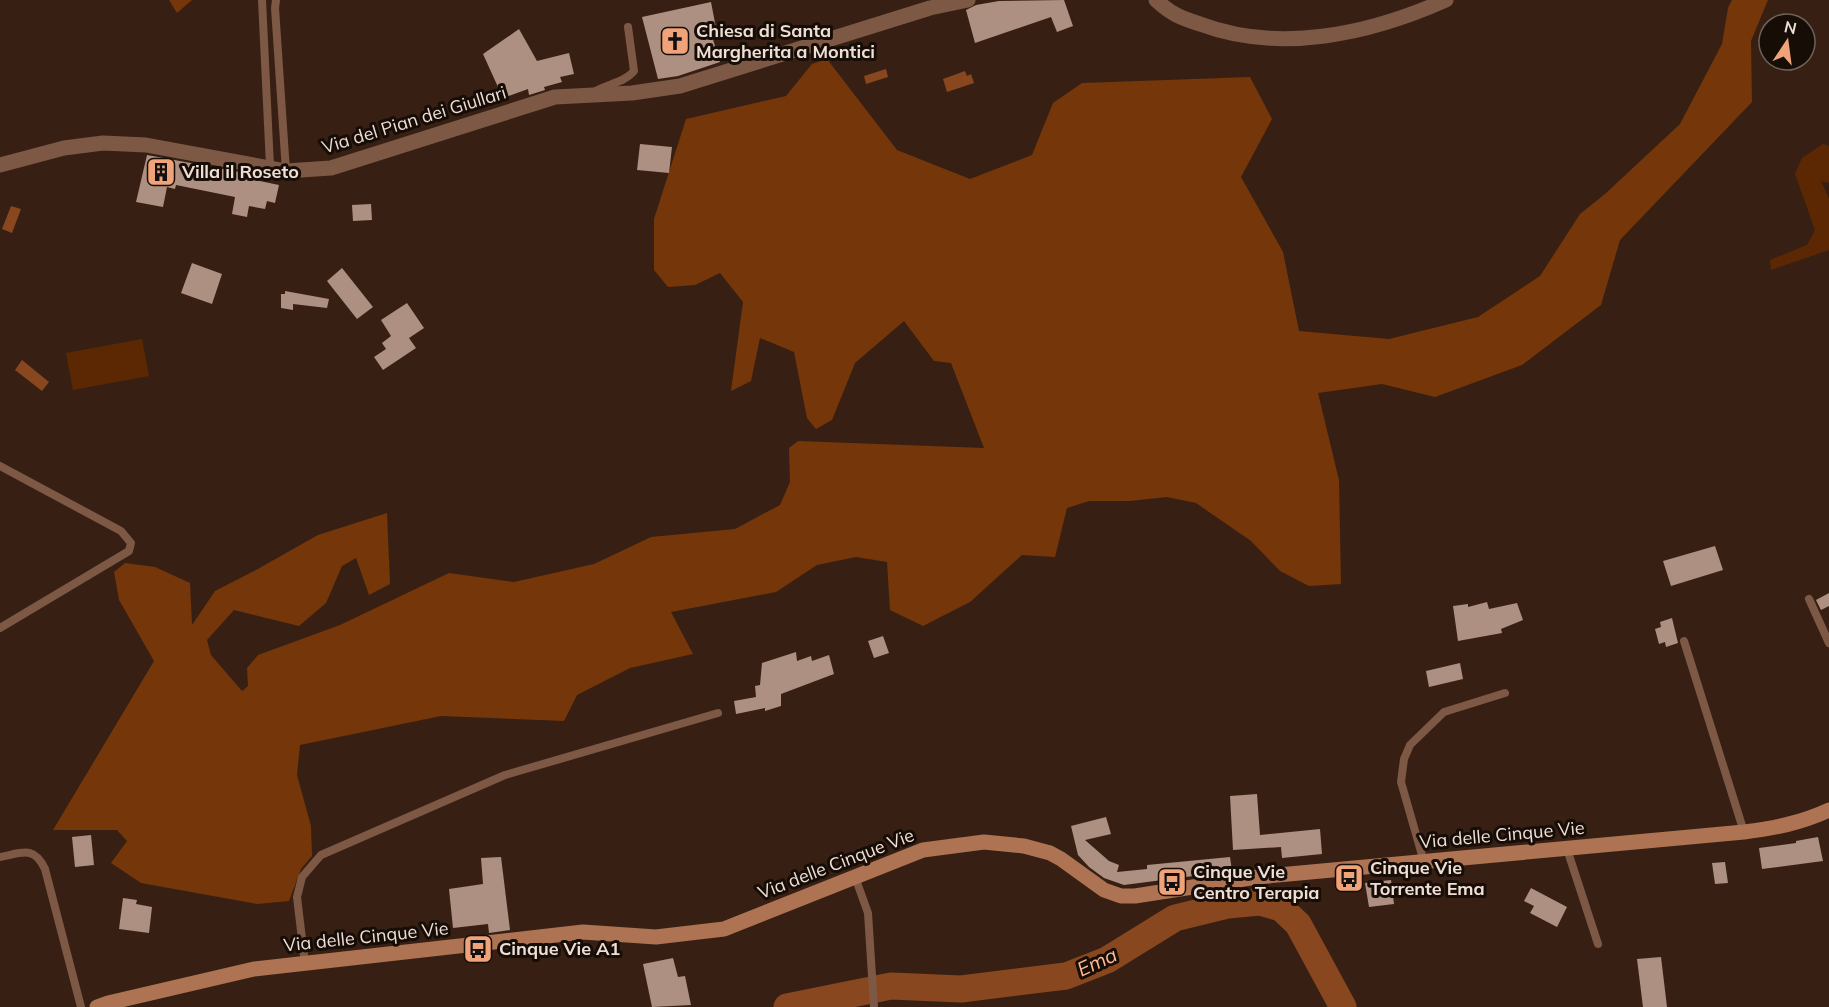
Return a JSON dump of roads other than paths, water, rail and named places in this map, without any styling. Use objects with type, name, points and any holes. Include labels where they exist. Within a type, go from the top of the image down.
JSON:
[{"type":"street","name":"Via del Pian dei Giullari","points":[[0,165],[64,147],[103,143],[146,145],[270,166],[286,171],[331,168],[555,97],[632,93],[680,86],[930,8],[969,0]]},
{"type":"street","points":[[1156,0],[1171,14],[1219,32],[1268,39],[1315,38],[1365,28],[1417,13],[1446,0]]},
{"type":"street","name":"Via delle Cinque Vie","points":[[97,1007],[254,969],[583,932],[657,937],[724,929],[924,850],[984,842],[1023,846],[1050,853],[1104,890],[1121,896],[1135,896],[1257,877],[1744,832],[1782,827],[1808,820],[1829,810]]},
{"type":"lane","points":[[262,0],[270,166]]},
{"type":"lane","points":[[276,0],[286,171]]},
{"type":"lane","points":[[590,94],[604,85],[624,79],[633,72],[628,27]]},
{"type":"lane","points":[[0,466],[121,531],[131,543],[129,550],[0,628]]},
{"type":"lane","points":[[1809,599],[1829,643]]},
{"type":"lane","points":[[1684,641],[1744,832]]},
{"type":"lane","points":[[1424,862],[1401,782],[1404,759],[1410,745],[1444,712],[1505,693]]},
{"type":"lane","points":[[304,963],[297,897],[302,877],[321,855],[505,775],[718,713]]},
{"type":"lane","points":[[1567,849],[1599,944]]},
{"type":"lane","points":[[0,857],[34,853],[40,858],[45,869],[81,1007]]},
{"type":"lane","points":[[855,877],[868,913],[874,1007]]},
{"type":"waterway","name":"Ema","points":[[787,1007],[891,986],[961,989],[1066,976],[1107,960],[1175,918],[1228,905],[1260,902],[1281,908],[1298,924],[1343,1007]]},
{"type":"place","name":"Chiesa di Santa Margherita a Montici","points":[[675,41]]},
{"type":"place","name":"Villa il Roseto","points":[[161,172]]},
{"type":"place","name":"Cinque Vie Torrente Ema","points":[[1349,878]]},
{"type":"place","name":"Cinque Vie Centro Terapia","points":[[1172,882]]},
{"type":"place","name":"Cinque Vie A1","points":[[478,949]]}]
